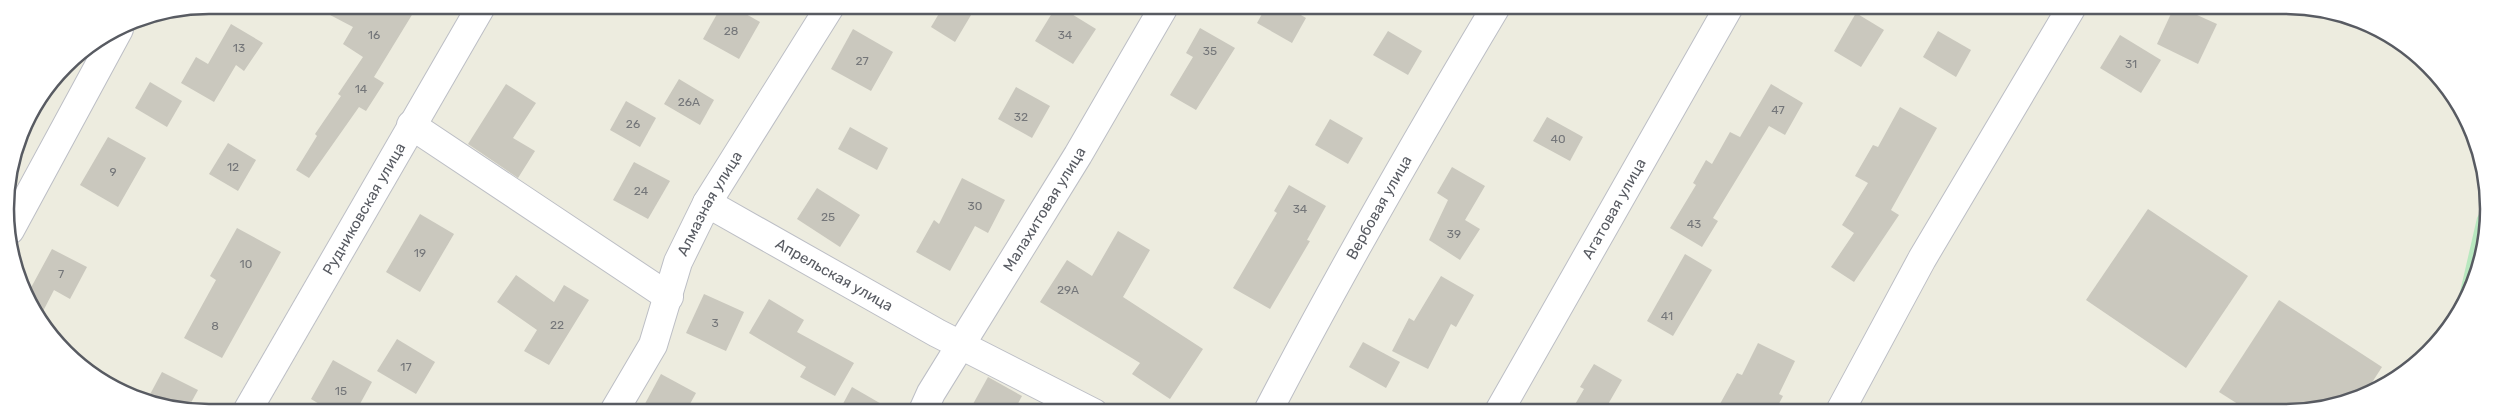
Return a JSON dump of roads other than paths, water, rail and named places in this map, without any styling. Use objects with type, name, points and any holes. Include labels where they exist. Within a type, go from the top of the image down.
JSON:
[{"type":"street","name":"Рудниковская улица","points":[[251,404],[477,14]]},
{"type":"street","name":"Алмазная улица","points":[[618,404],[653,345],[678,262],[707,203],[825,14]]},
{"type":"street","name":"Малахитовая улица","points":[[927,404],[1078,155],[1160,14]]},
{"type":"street","name":"Вербовая улица","points":[[1271,404],[1414,144],[1492,14]]},
{"type":"street","name":"Агатовая улица","points":[[1503,404],[1725,14]]},
{"type":"street","points":[[1843,404],[1922,258],[2069,14]]},
{"type":"street","points":[[14,223],[114,39]]},
{"type":"street","points":[[411,125],[669,297]]},
{"type":"street","name":"Апрельская улица","points":[[707,203],[962,346],[1078,404]]}]
